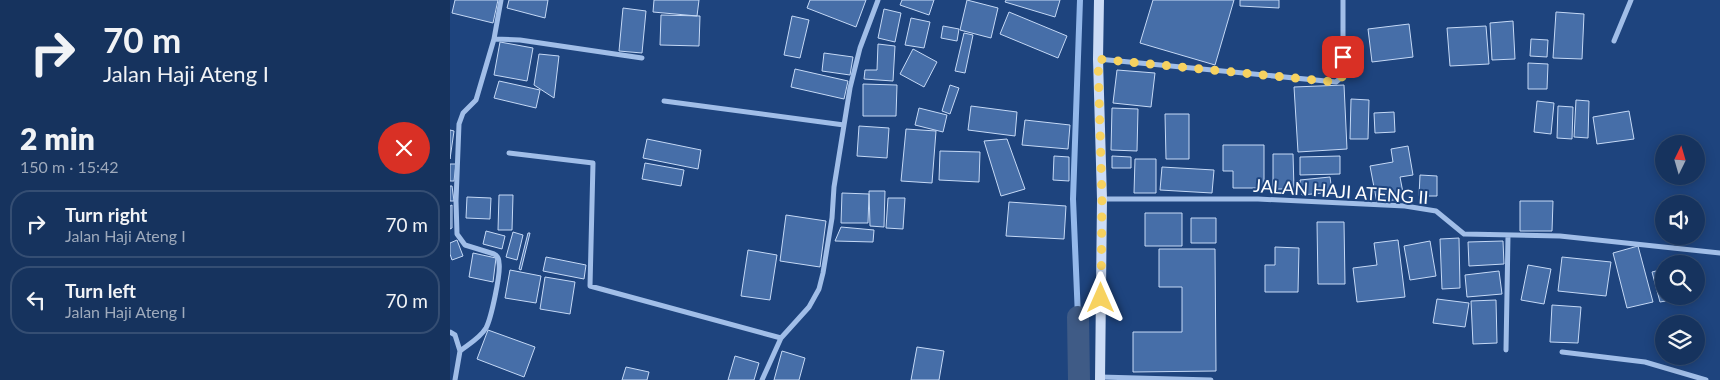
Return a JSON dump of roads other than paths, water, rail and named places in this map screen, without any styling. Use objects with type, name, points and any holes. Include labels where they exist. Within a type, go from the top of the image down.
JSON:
[{"type":"street","points":[[460,351],[479,336],[491,318],[500,265],[498,256],[465,244],[458,234],[456,202],[459,124],[463,113],[476,100],[494,39],[501,0]]},
{"type":"street","points":[[762,380],[781,338],[809,307],[819,289],[832,218],[834,187],[850,88],[860,48],[878,0]]},
{"type":"street","points":[[1099,0],[1098,59],[1102,199],[1100,378],[1211,380]]},
{"type":"street","points":[[1098,59],[1336,82],[1343,76],[1343,0]]},
{"type":"street","points":[[1614,41],[1631,0]]},
{"type":"street","points":[[494,39],[520,40],[642,58]]},
{"type":"street","points":[[664,101],[844,126]]},
{"type":"street","points":[[509,153],[593,163],[590,286],[781,338]]},
{"type":"street","name":"JALAN HAJI ATENG II","points":[[1102,199],[1258,199],[1404,206],[1436,211],[1464,234],[1560,236],[1720,253]]},
{"type":"street","points":[[1506,350],[1508,236]]},
{"type":"street","points":[[450,332],[455,334],[460,351],[455,380]]},
{"type":"street","points":[[1562,352],[1645,362],[1706,380]]},
{"type":"waterway","points":[[1078,317],[1073,199],[1080,0]]},
{"type":"waterway","points":[[1078,317],[1079,380]]}]
